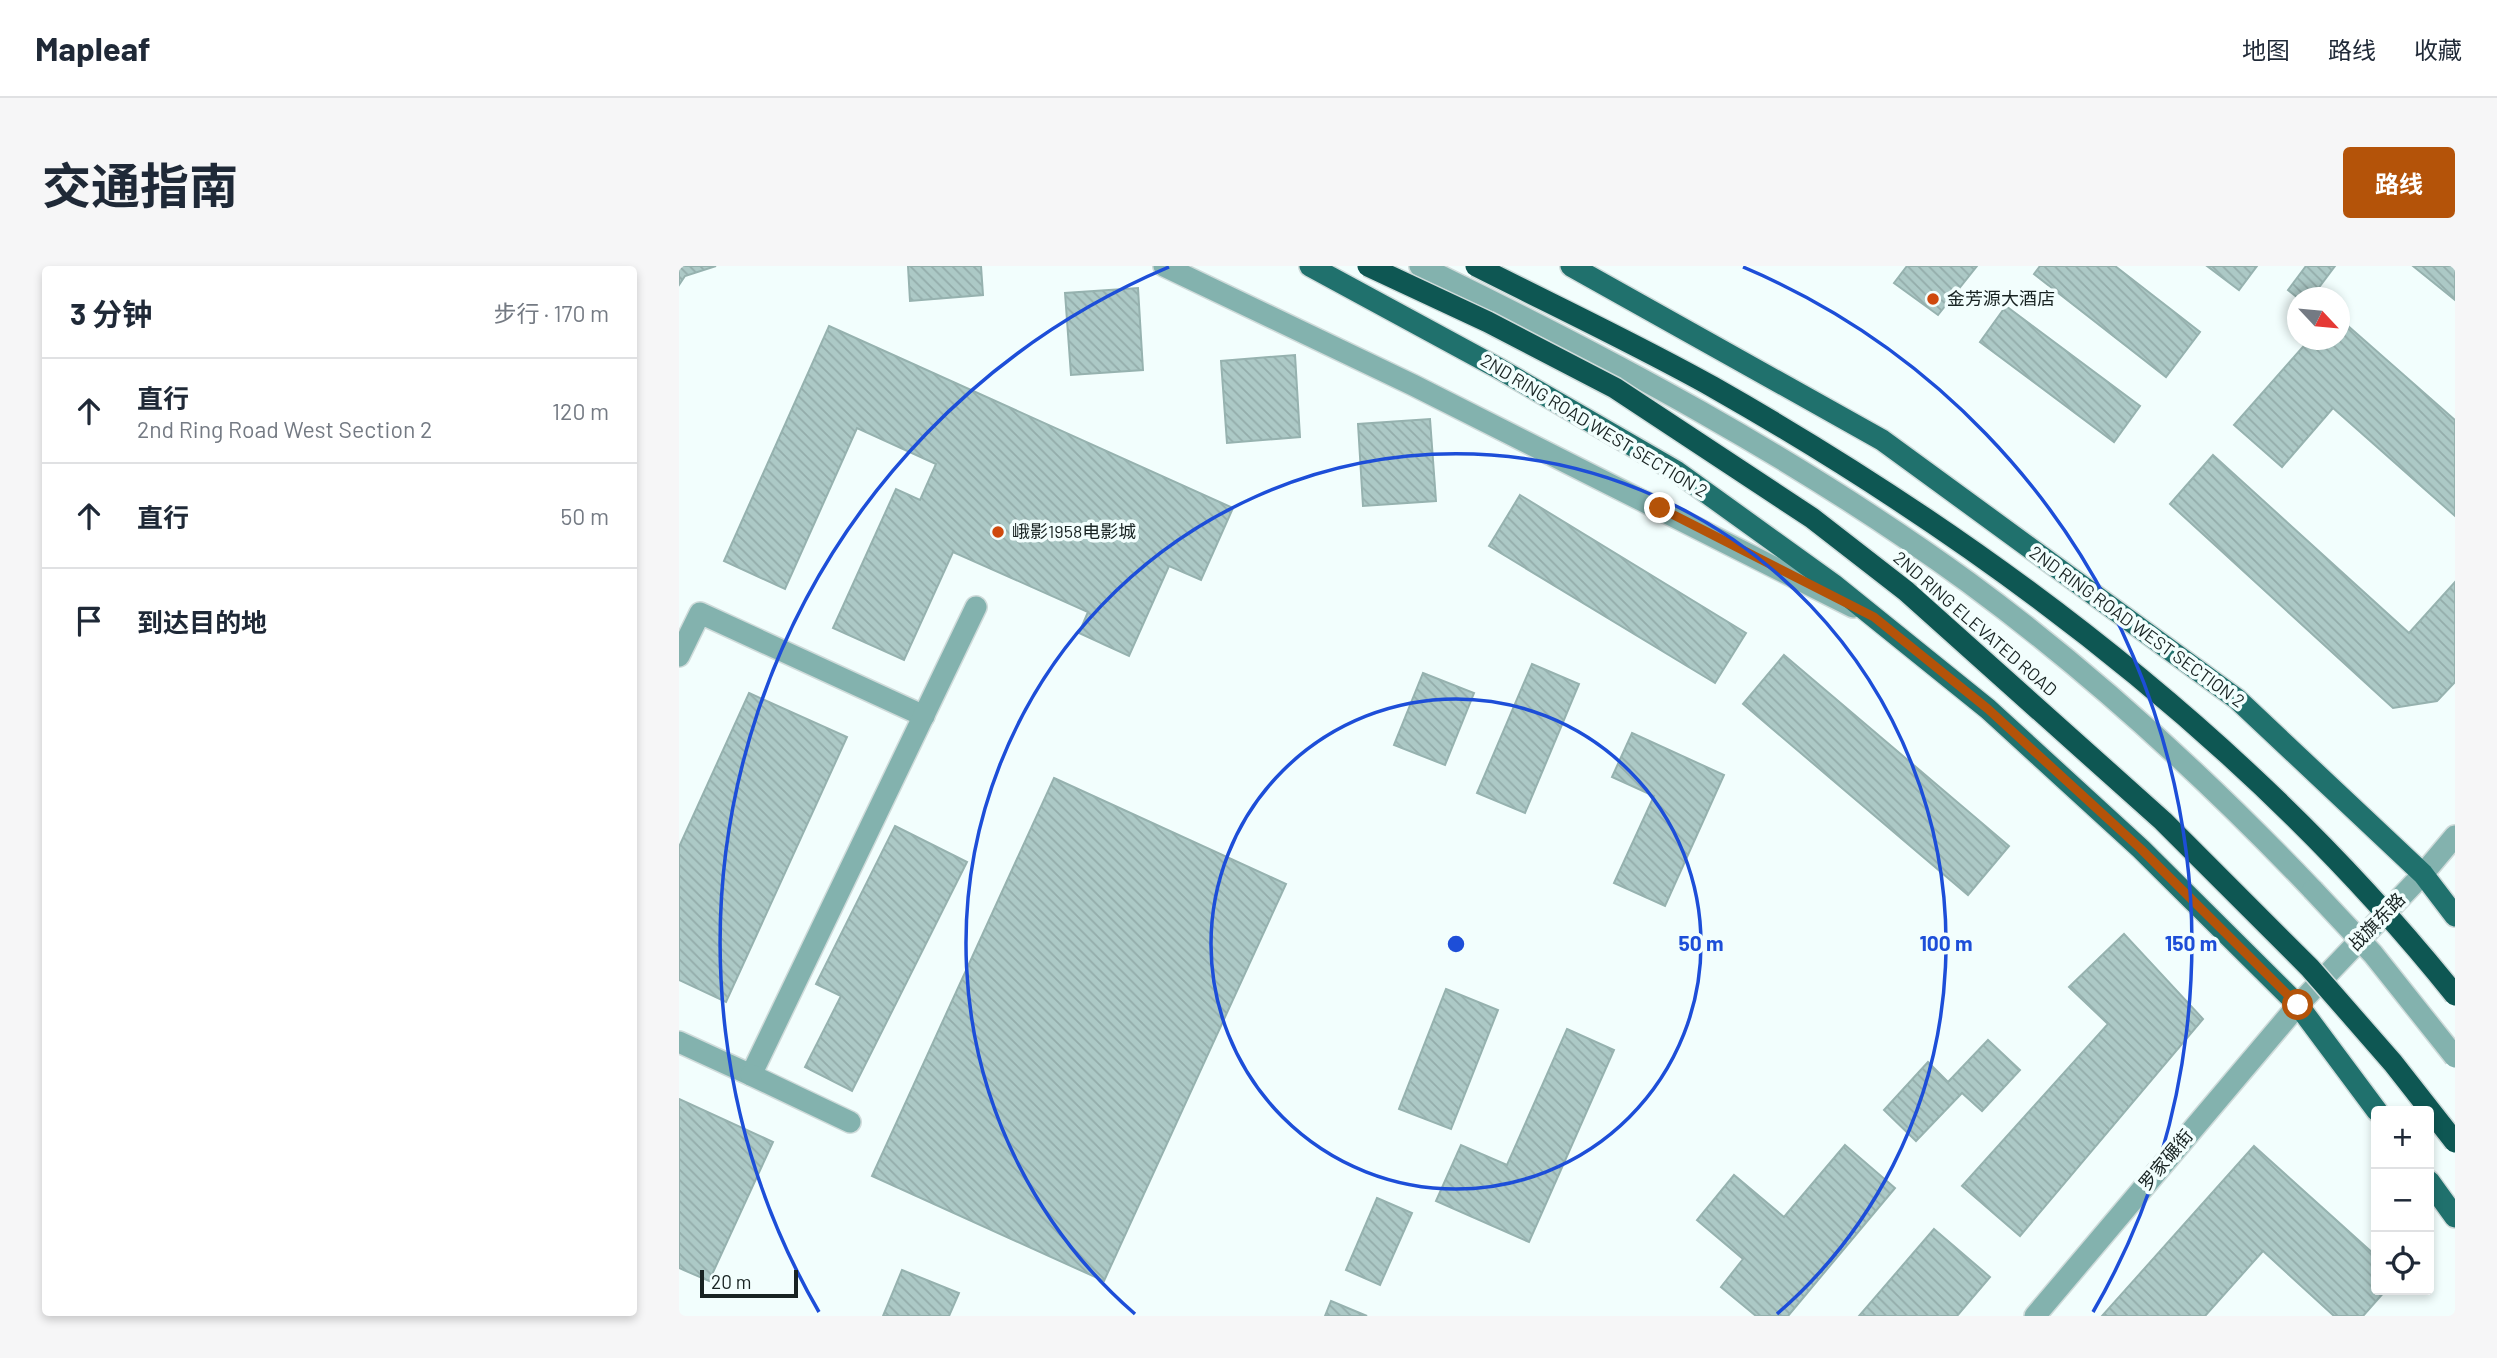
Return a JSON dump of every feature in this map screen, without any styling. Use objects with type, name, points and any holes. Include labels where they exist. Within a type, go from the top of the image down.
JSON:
[{"type":"highway","name":"2ND RING ELEVATED ROAD","points":[[1368,266],[1488,322],[1615,388],[1812,518],[1906,591],[2163,821],[2310,968],[2393,1063],[2455,1142]]},
{"type":"highway","points":[[1476,266],[1712,387],[1881,491],[1990,564],[2096,641],[2318,838],[2406,933],[2455,995]]},
{"type":"main road","name":"2ND RING ROAD WEST SECTION 2","points":[[1310,266],[1498,368],[1676,471],[1874,617],[1988,709],[2141,849],[2298,1005],[2373,1106]]},
{"type":"main road","name":"2ND RING ROAD WEST SECTION 2","points":[[1571,266],[1882,440],[2237,699],[2423,874],[2455,916]]},
{"type":"main road","points":[[2434,1188],[2455,1217]]},
{"type":"street","points":[[1164,266],[1413,385],[1874,617]]},
{"type":"street","points":[[1420,266],[1574,341],[1705,415],[1824,485],[1968,582],[2101,686],[2268,843],[2373,954],[2455,1057]]},
{"type":"street","points":[[751,1075],[976,607]]},
{"type":"street","points":[[679,656],[700,613],[924,716]]},
{"type":"street","name":"战旗东路","points":[[2298,1005],[2423,874],[2455,836]]},
{"type":"street","name":"罗家碾街","points":[[2035,1316],[2298,1005]]},
{"type":"street","points":[[679,1042],[850,1122]]},
{"type":"building","points":[[679,266],[716,266],[685,276],[679,285]]},
{"type":"building","points":[[908,266],[981,266],[983,295],[910,301]]},
{"type":"building","name":"金芳源大酒店","points":[[1907,266],[1977,266],[1938,315],[1894,283]]},
{"type":"building","points":[[2040,266],[2115,266],[2200,332],[2166,377],[2034,274]]},
{"type":"building","points":[[2207,266],[2257,266],[2239,290]]},
{"type":"building","points":[[2306,266],[2335,266],[2319,287],[2290,287]]},
{"type":"building","points":[[2413,266],[2455,266],[2455,300]]},
{"type":"building","points":[[1138,288],[1143,370],[1071,375],[1065,293]]},
{"type":"building","points":[[2006,306],[2140,406],[2114,442],[1980,342]]},
{"type":"building","points":[[829,326],[1233,508],[1201,580],[1169,566],[1129,656],[1079,633],[1088,612],[953,552],[904,660],[833,628],[896,489],[920,500],[936,464],[857,428],[785,589],[724,561]]},
{"type":"building","points":[[2350,328],[2455,420],[2455,516],[2333,408],[2282,467],[2234,425],[2300,350],[2350,350]]},
{"type":"building","points":[[1295,355],[1300,437],[1227,443],[1221,361]]},
{"type":"building","points":[[1430,419],[1436,501],[1363,506],[1358,424]]},
{"type":"building","points":[[2213,455],[2409,633],[2455,582],[2455,682],[2437,701],[2393,708],[2170,504]]},
{"type":"building","points":[[1520,495],[1746,633],[1715,683],[1489,546]]},
{"type":"building","points":[[1784,655],[2009,846],[1968,895],[1743,704]]},
{"type":"building","points":[[1532,664],[1579,684],[1525,813],[1477,793]]},
{"type":"building","points":[[1423,673],[1474,693],[1445,765],[1394,745]]},
{"type":"building","points":[[749,693],[847,737],[726,1002],[679,980],[679,847]]},
{"type":"building","points":[[1632,733],[1724,775],[1665,906],[1614,883],[1654,796],[1612,777]]},
{"type":"building","points":[[1054,778],[1286,884],[1104,1281],[872,1176]]},
{"type":"building","points":[[895,826],[967,862],[852,1091],[805,1067],[841,996],[816,984]]},
{"type":"building","points":[[2124,934],[2203,1019],[2020,1236],[1962,1186],[2108,1024],[2069,987]]},
{"type":"building","points":[[1446,989],[1498,1010],[1451,1129],[1399,1109]]},
{"type":"building","points":[[1567,1029],[1614,1050],[1529,1242],[1436,1201],[1461,1145],[1507,1165]]},
{"type":"building","points":[[1988,1040],[2020,1070],[1982,1111],[1962,1093],[1916,1141],[1884,1110],[1928,1062],[1948,1082]]},
{"type":"building","points":[[679,1099],[773,1142],[709,1281],[679,1268]]},
{"type":"building","points":[[1845,1145],[1895,1188],[1788,1316],[1756,1316],[1721,1287],[1743,1259],[1697,1220],[1734,1175],[1784,1217]]},
{"type":"building","points":[[2254,1146],[2371,1251],[2371,1295],[2382,1295],[2363,1316],[2334,1316],[2263,1251],[2205,1316],[2102,1316]]},
{"type":"building","points":[[1377,1198],[1412,1213],[1380,1285],[1346,1270]]},
{"type":"building","points":[[1934,1229],[1990,1277],[1957,1316],[1859,1316]]},
{"type":"building","points":[[902,1270],[959,1293],[949,1316],[883,1316]]},
{"type":"building","points":[[1331,1301],[1367,1316],[1325,1316]]},
{"type":"place","name":"金芳源大酒店","points":[[1933,299]]},
{"type":"place","name":"峨影1958电影城","points":[[998,532]]},
{"type":"route","points":[[1660,508],[1874,617],[1988,709],[2141,849],[2298,1005]]}]
